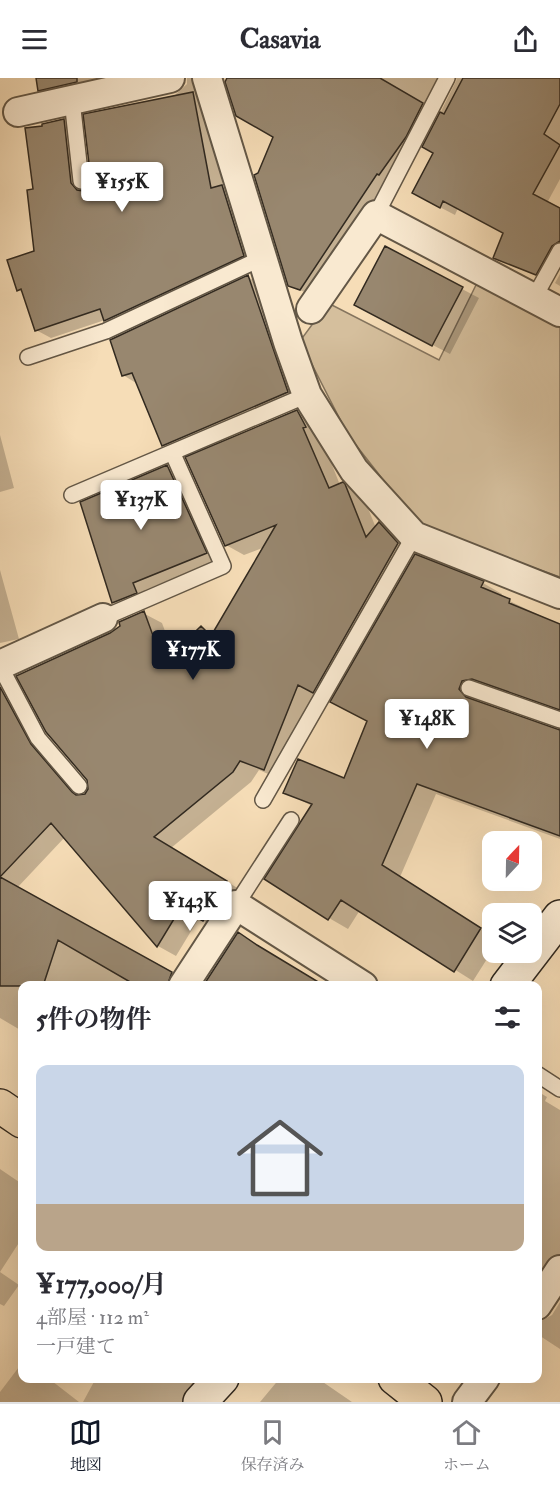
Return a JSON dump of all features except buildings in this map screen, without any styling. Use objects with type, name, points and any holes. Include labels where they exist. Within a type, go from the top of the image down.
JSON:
[{"type":"main road","points":[[0,1106],[18,1118]]},
{"type":"main road","points":[[401,1383],[425,1402]]},
{"type":"street","points":[[18,111],[170,78]]},
{"type":"street","points":[[207,78],[288,342],[307,395],[354,470],[414,536],[560,594]]},
{"type":"street","points":[[311,309],[376,215],[560,312]]},
{"type":"street","points":[[0,665],[104,618]]},
{"type":"street","points":[[186,981],[237,905],[355,981]]},
{"type":"street","points":[[511,981],[560,917]]},
{"type":"street","points":[[542,1297],[560,1270]]},
{"type":"street","points":[[200,1402],[217,1383]]},
{"type":"street","points":[[467,1402],[481,1383]]},
{"type":"lane","points":[[376,215],[447,78]]},
{"type":"lane","points":[[72,100],[81,182]]},
{"type":"lane","points":[[534,298],[560,251]]},
{"type":"lane","points":[[28,357],[106,331],[262,258]]},
{"type":"lane","points":[[72,495],[173,454],[307,395]]},
{"type":"lane","points":[[104,618],[223,566],[173,454]]},
{"type":"lane","points":[[263,800],[414,536]]},
{"type":"lane","points":[[0,665],[38,738],[79,786]]},
{"type":"lane","points":[[469,688],[560,720]]},
{"type":"lane","points":[[237,905],[291,820]]},
{"type":"lane","points":[[542,1077],[560,1089]]},
{"type":"shaded area","points":[[477,283],[560,327],[560,577],[421,528],[348,435],[300,341],[328,303],[439,360]]}]
